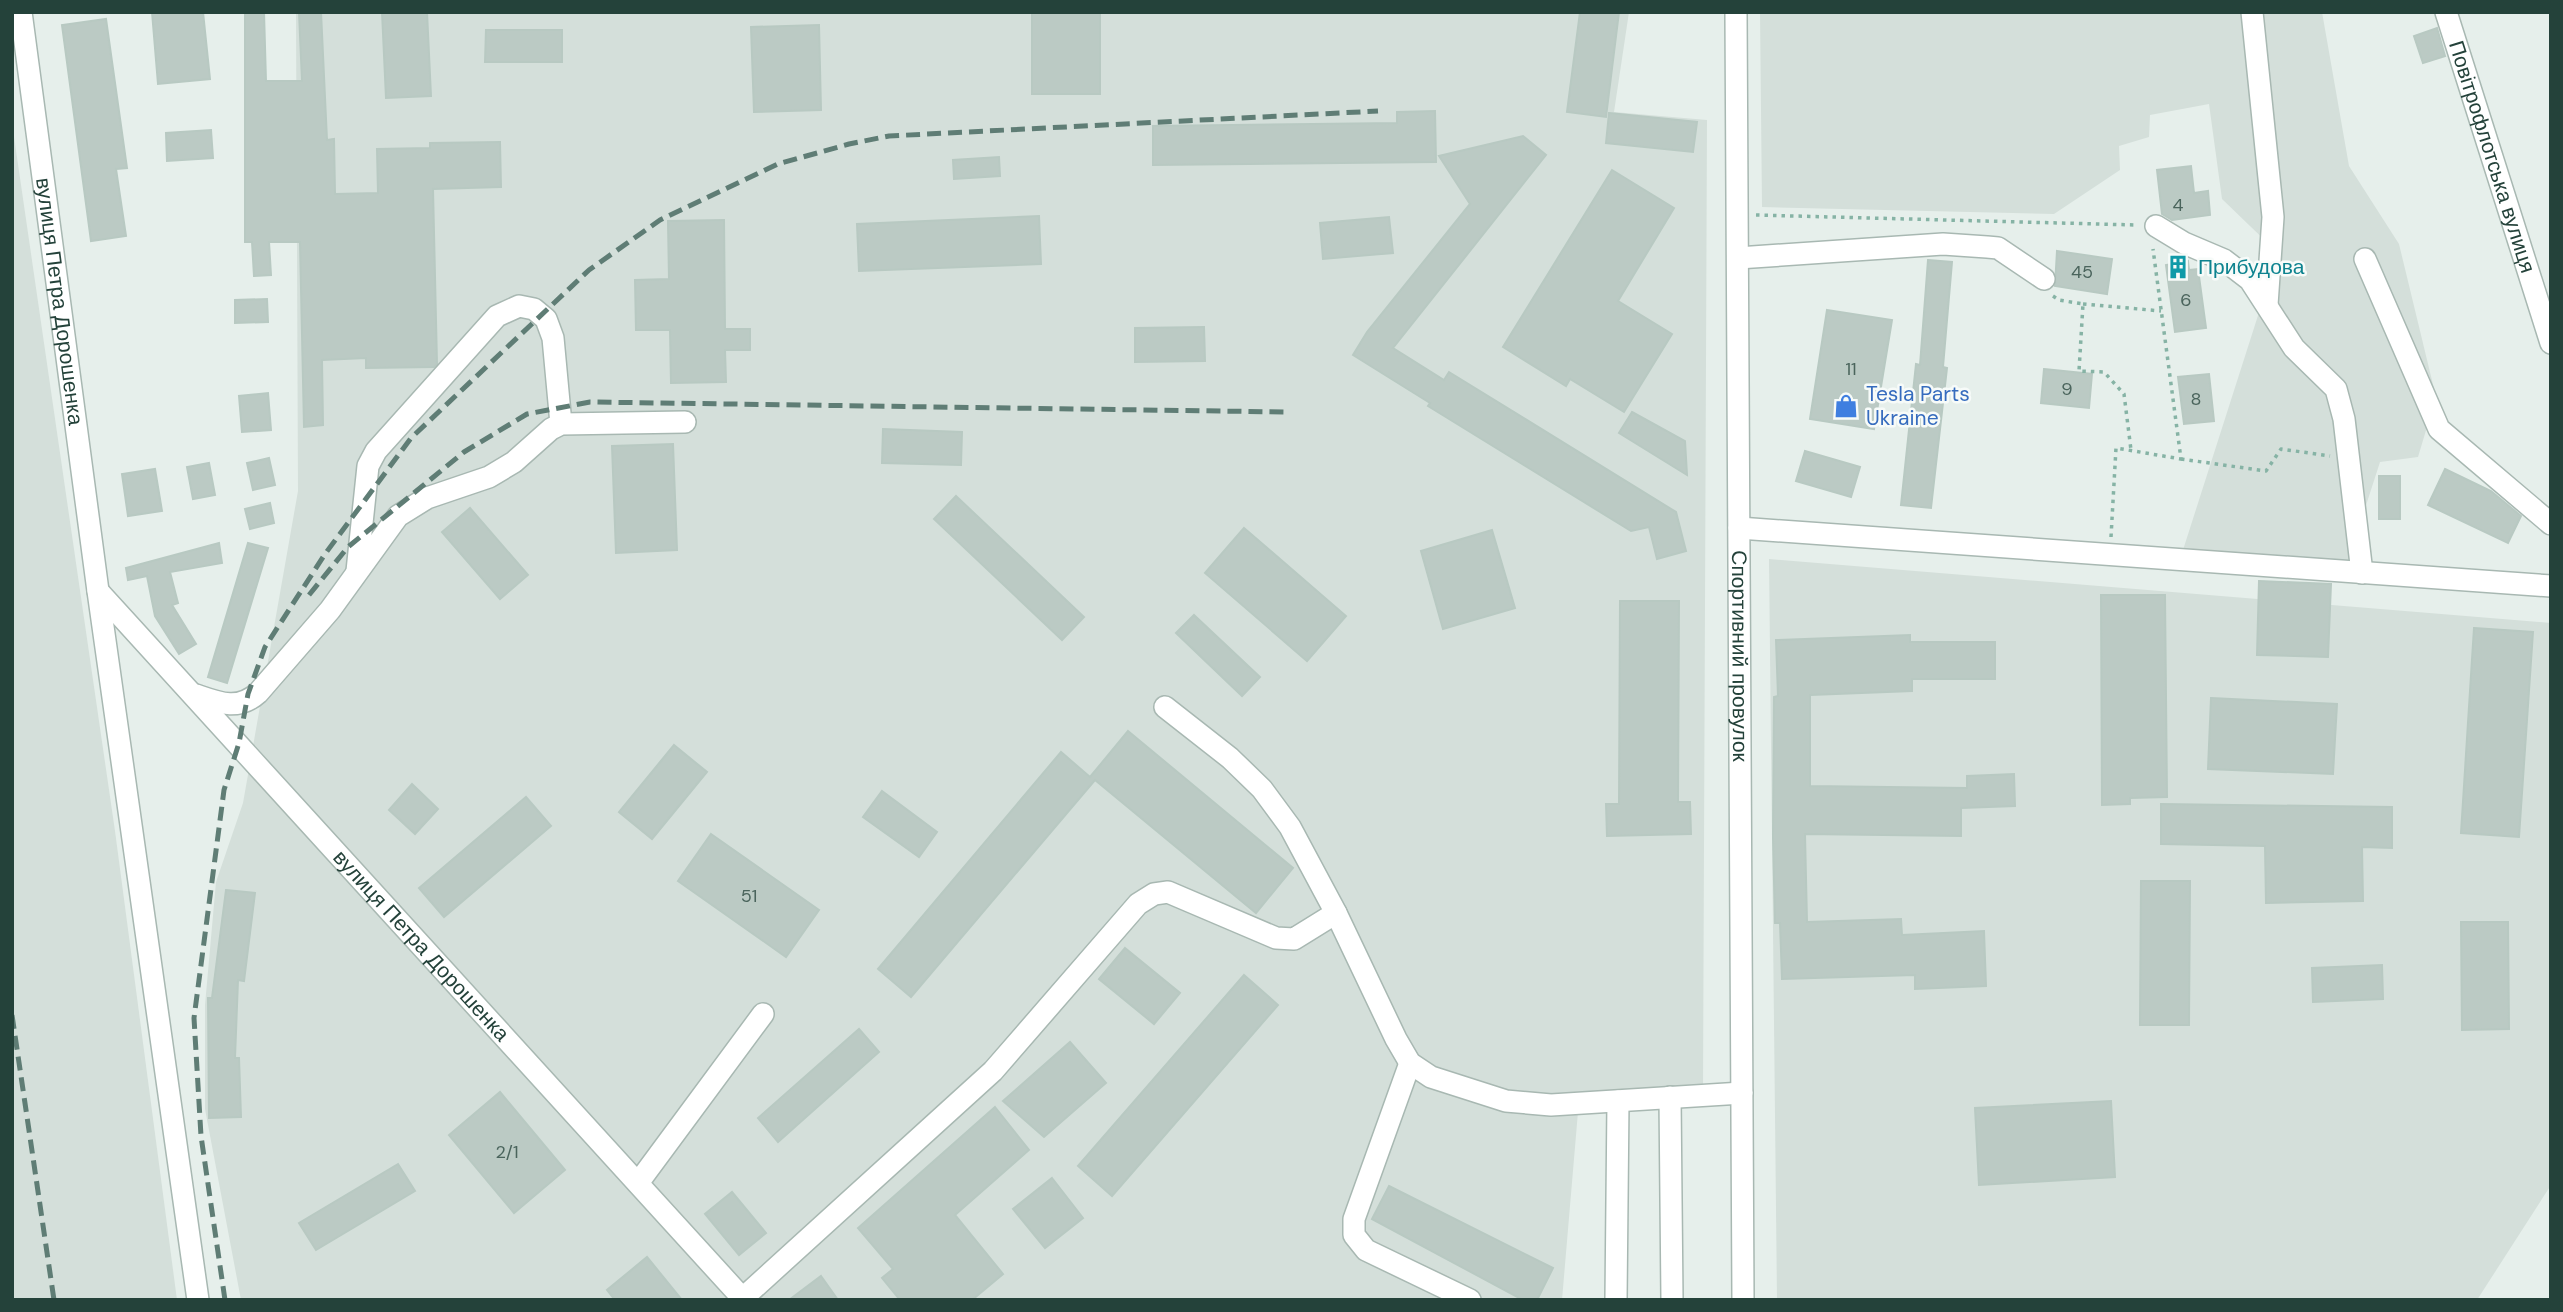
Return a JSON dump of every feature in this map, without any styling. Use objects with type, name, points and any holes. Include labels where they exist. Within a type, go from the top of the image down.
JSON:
[{"type":"street","name":"вулиця Петра Дорошенка","points":[[21,12],[98,591],[198,1300]]},
{"type":"street","name":"Спортивний провулок","points":[[1736,12],[1743,1300]]},
{"type":"street","points":[[2252,12],[2273,217],[2267,305]]},
{"type":"street","name":"Повітрофлотська вулиця","points":[[2446,12],[2551,343]]},
{"type":"street","points":[[2153,226],[2224,260],[2250,280],[2294,348],[2336,390],[2344,419],[2362,573]]},
{"type":"street","points":[[1738,258],[1943,244],[1987,247],[1998,248],[2044,279]]},
{"type":"street","points":[[2364,260],[2439,429],[2551,524]]},
{"type":"street","points":[[357,574],[368,466],[376,451],[497,316],[511,308],[527,306],[546,319],[552,338],[561,424]]},
{"type":"street","points":[[193,694],[216,702],[246,704],[330,610],[398,516],[410,507],[489,477],[514,462],[551,429],[561,424],[684,422]]},
{"type":"street","points":[[1739,528],[2551,586]]},
{"type":"street","name":"вулиця Петра Дорошенка","points":[[98,591],[743,1299]]},
{"type":"street","points":[[1166,706],[1230,758],[1262,789],[1290,827],[1410,1063],[1431,1077],[1506,1101],[1550,1105],[1742,1093]]},
{"type":"street","points":[[743,1299],[993,1072],[1138,904],[1154,894],[1168,892],[1276,938],[1294,939],[1336,913]]},
{"type":"street","points":[[638,1183],[764,1014]]},
{"type":"street","points":[[1410,1063],[1354,1219],[1354,1236],[1366,1250],[1470,1300]]},
{"type":"street","points":[[1670,1097],[1672,1300]]},
{"type":"street","points":[[1616,1300],[1618,1101]]},
{"type":"path","points":[[1738,215],[2153,226],[2180,459]]},
{"type":"path","points":[[2044,279],[2048,292],[2059,300],[2161,311]]},
{"type":"path","points":[[2083,304],[2079,371],[2104,372],[2124,394],[2131,450]]},
{"type":"path","points":[[2110,555],[2116,448],[2266,471],[2281,449],[2322,454],[2349,462]]},
{"type":"shaded area","points":[[296,12],[1629,12],[1614,112],[1707,120],[1703,1091],[1579,1100],[1562,1300],[241,1300],[205,1109],[205,1005],[216,882],[243,803],[298,491]]},
{"type":"shaded area","points":[[1760,12],[2322,12],[2349,166],[2399,244],[2436,397],[2418,457],[2380,462],[2348,561],[2183,550],[2278,253],[2222,199],[2209,104],[2150,115],[2149,137],[2119,146],[2120,170],[2054,214],[1762,207]]},
{"type":"shaded area","points":[[12,123],[115,831],[177,1300],[12,1300]]},
{"type":"shaded area","points":[[1769,559],[2551,623],[2551,1185],[2477,1300],[1777,1300]]},
{"type":"building","points":[[152,12],[203,12],[210,79],[158,84]]},
{"type":"building","points":[[245,12],[264,12],[266,81],[302,81],[299,12],[321,12],[327,140],[334,139],[335,194],[378,193],[377,149],[430,148],[430,143],[500,142],[501,187],[433,189],[437,364],[434,367],[366,368],[366,358],[322,360],[323,425],[304,427],[300,242],[269,242],[271,275],[254,276],[252,242],[245,242]]},
{"type":"building","points":[[382,12],[427,12],[431,96],[386,98]]},
{"type":"building","points":[[1032,12],[1100,12],[1100,94],[1032,94]]},
{"type":"building","points":[[1580,12],[1619,12],[1606,117],[1567,112]]},
{"type":"building","points":[[106,19],[127,168],[116,169],[126,236],[91,241],[62,25]]},
{"type":"building","points":[[819,25],[821,110],[754,112],[751,27]]},
{"type":"building","points":[[2437,28],[2445,56],[2423,63],[2414,36]]},
{"type":"building","points":[[486,30],[562,30],[562,62],[485,62]]},
{"type":"building","points":[[1435,111],[1436,162],[1153,165],[1153,126],[1397,123],[1397,112]]},
{"type":"building","points":[[1609,113],[1697,122],[1693,152],[1606,143]]},
{"type":"building","points":[[211,130],[213,158],[167,161],[166,133]]},
{"type":"building","points":[[1523,136],[1546,155],[1393,348],[1444,380],[1449,372],[1676,512],[1686,551],[1657,559],[1649,527],[1631,531],[1428,406],[1430,403],[1353,355],[1367,332],[1470,204],[1439,156]]},
{"type":"building","points":[[999,157],[1000,176],[954,179],[953,160]]},
{"type":"building","points":[[2191,166],[2194,193],[2208,191],[2210,215],[2172,220],[2162,214],[2157,170]]},
{"type":"building","points":[[1612,170],[1674,208],[1618,301],[1672,334],[1624,412],[1570,379],[1566,386],[1503,347]]},
{"type":"building","points":[[1039,216],[1041,264],[859,271],[857,224]]},
{"type":"building","points":[[1389,217],[1393,253],[1323,259],[1320,223]]},
{"type":"building","points":[[724,220],[725,329],[750,329],[750,350],[725,350],[726,382],[671,383],[670,330],[636,330],[635,280],[669,279],[668,221]]},
{"type":"building","points":[[2057,251],[2112,259],[2107,294],[2055,286]]},
{"type":"building","points":[[1928,260],[1952,262],[1943,367],[1947,368],[1931,508],[1901,505],[1916,364],[1920,365]]},
{"type":"building","points":[[2188,261],[2189,270],[2198,269],[2206,328],[2175,332],[2166,265]]},
{"type":"building","points":[[267,299],[268,322],[235,323],[235,300]]},
{"type":"building","points":[[1827,310],[1892,320],[1874,429],[1810,419]]},
{"type":"building","points":[[1204,327],[1205,361],[1135,362],[1135,328]]},
{"type":"building","points":[[2044,369],[2092,374],[2089,408],[2041,403]]},
{"type":"building","points":[[2209,374],[2214,421],[2184,424],[2178,377]]},
{"type":"building","points":[[268,393],[271,430],[242,432],[239,396]]},
{"type":"building","points":[[1632,412],[1685,441],[1687,475],[1619,433]]},
{"type":"building","points":[[883,429],[962,432],[961,465],[882,463]]},
{"type":"building","points":[[673,444],[677,550],[616,553],[612,446]]},
{"type":"building","points":[[1805,451],[1860,467],[1851,497],[1796,481]]},
{"type":"building","points":[[269,458],[275,485],[253,490],[247,463]]},
{"type":"building","points":[[209,463],[215,495],[193,499],[187,467]]},
{"type":"building","points":[[155,469],[162,511],[128,516],[122,474]]},
{"type":"building","points":[[2445,469],[2491,491],[2521,516],[2508,543],[2428,505]]},
{"type":"building","points":[[2379,476],[2400,476],[2400,519],[2379,519]]},
{"type":"building","points":[[956,496],[1084,617],[1062,640],[934,519]]},
{"type":"building","points":[[270,503],[274,523],[250,529],[245,509]]},
{"type":"building","points":[[470,508],[528,575],[500,599],[442,532]]},
{"type":"building","points":[[1244,528],[1346,616],[1307,661],[1205,573]]},
{"type":"building","points":[[1492,530],[1515,608],[1443,629],[1421,551]]},
{"type":"building","points":[[219,543],[222,563],[170,572],[178,603],[172,605],[196,644],[179,654],[155,616],[147,576],[128,580],[126,568]]},
{"type":"building","points":[[248,543],[268,548],[227,683],[208,677]]},
{"type":"building","points":[[2259,581],[2331,584],[2328,657],[2257,655]]},
{"type":"building","points":[[2101,595],[2165,595],[2167,797],[2130,798],[2130,804],[2102,805]]},
{"type":"building","points":[[1620,601],[1679,601],[1678,802],[1690,802],[1691,834],[1607,836],[1606,804],[1619,804]]},
{"type":"building","points":[[1194,615],[1260,677],[1242,696],[1176,633]]},
{"type":"building","points":[[2474,628],[2533,632],[2519,837],[2461,833]]},
{"type":"building","points":[[1910,635],[1910,642],[1995,642],[1995,679],[1912,679],[1912,691],[1810,695],[1810,786],[1967,788],[1967,776],[2014,774],[2015,806],[1961,808],[1961,836],[1805,834],[1807,922],[1901,919],[1902,935],[1984,931],[1986,986],[1915,989],[1915,975],[1782,979],[1780,923],[1775,923],[1773,837],[1774,697],[1778,696],[1776,640]]},
{"type":"building","points":[[2211,698],[2337,704],[2333,774],[2208,769]]},
{"type":"building","points":[[1128,731],[1293,868],[1256,913],[1095,780],[911,997],[878,969],[1061,752],[1090,777]]},
{"type":"building","points":[[674,745],[707,772],[652,839],[619,812]]},
{"type":"building","points":[[412,784],[438,809],[415,834],[389,810]]},
{"type":"building","points":[[882,791],[937,832],[919,857],[863,817]]},
{"type":"building","points":[[526,797],[551,826],[444,917],[419,888]]},
{"type":"building","points":[[2161,804],[2392,807],[2392,848],[2362,847],[2363,901],[2266,903],[2265,846],[2161,844]]},
{"type":"building","points":[[711,834],[819,910],[786,957],[678,881]]},
{"type":"building","points":[[2141,881],[2190,881],[2189,1025],[2140,1025]]},
{"type":"building","points":[[226,890],[255,893],[244,981],[238,980],[235,1058],[239,1058],[241,1117],[209,1118],[208,998],[212,998]]},
{"type":"building","points":[[2461,922],[2508,922],[2509,1029],[2462,1030]]},
{"type":"building","points":[[1125,948],[1180,993],[1154,1024],[1099,979]]},
{"type":"building","points":[[2382,965],[2383,999],[2313,1002],[2312,968]]},
{"type":"building","points":[[1244,975],[1278,1005],[1112,1196],[1078,1166]]},
{"type":"building","points":[[859,1029],[879,1052],[778,1142],[758,1118]]},
{"type":"building","points":[[1070,1042],[1106,1083],[1044,1137],[1003,1101]]},
{"type":"building","points":[[500,1092],[565,1170],[514,1213],[449,1135]]},
{"type":"building","points":[[2111,1101],[2115,1177],[1979,1185],[1975,1108]]},
{"type":"building","points":[[995,1107],[1029,1150],[955,1215],[1003,1274],[972,1300],[900,1300],[882,1278],[893,1269],[858,1228]]},
{"type":"building","points":[[398,1164],[415,1191],[316,1250],[299,1223]]},
{"type":"building","points":[[1052,1178],[1083,1218],[1045,1248],[1013,1209]]},
{"type":"building","points":[[1389,1186],[1553,1268],[1537,1300],[1523,1300],[1372,1219]]},
{"type":"building","points":[[732,1192],[766,1233],[739,1255],[705,1214]]},
{"type":"building","points":[[647,1257],[682,1300],[615,1300],[607,1290]]},
{"type":"building","points":[[821,1276],[838,1300],[789,1300]]},
{"type":"railway","points":[[225,1300],[201,1136],[194,1018],[224,790],[239,743],[248,694],[265,647],[325,554],[411,438],[589,270],[660,220],[778,164],[889,136],[1378,111]]},
{"type":"railway","points":[[309,595],[348,547],[464,452],[527,414],[590,402],[1287,412]]},
{"type":"railway","points":[[12,1015],[54,1300]]},
{"type":"place","name":"Прибудова","points":[[2178,267]]},
{"type":"place","name":"Tesla Parts Ukraine","points":[[1846,406]]}]
